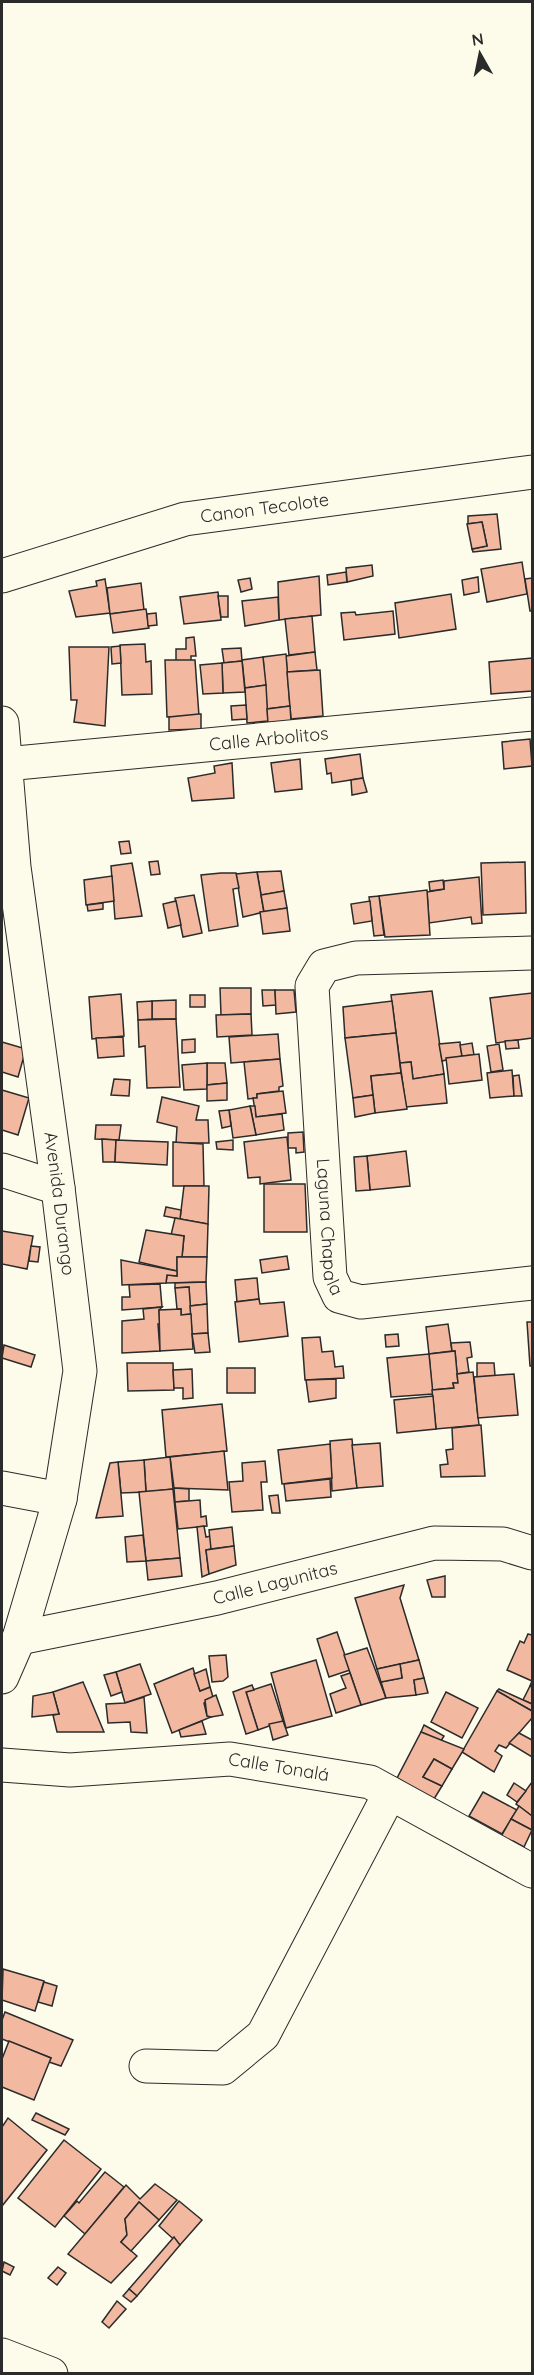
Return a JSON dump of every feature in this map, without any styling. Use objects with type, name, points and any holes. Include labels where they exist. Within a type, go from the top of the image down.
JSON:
[{"type":"street","name":"Canon Tecolote","points":[[2,576],[185,519],[532,472]]},
{"type":"street","name":"Calle Arbolitos","points":[[6,764],[532,714]]},
{"type":"street","name":"Avenida Durango","points":[[2,723],[6,764],[8,865],[58,1188],[80,1371],[60,1499],[20,1638],[2,1677]]},
{"type":"street","name":"Laguna Chapala","points":[[532,953],[356,958],[324,966],[312,986],[330,1276],[339,1296],[361,1302],[532,1283]]},
{"type":"street","points":[[2,1170],[58,1188]]},
{"type":"street","points":[[2,1488],[60,1499]]},
{"type":"street","name":"Calle Lagunitas","points":[[20,1638],[217,1598],[434,1543],[503,1544],[532,1553]]},
{"type":"street","name":"Calle Tonalá","points":[[2,1765],[70,1770],[230,1759],[370,1782],[532,1871]]},
{"type":"street","points":[[146,2066],[223,2068],[263,2035],[390,1793]]},
{"type":"street","points":[[2,2355],[51,2373]]},
{"type":"building","points":[[497,514],[501,549],[473,552],[472,549],[487,546],[482,522],[468,524],[468,516]]},
{"type":"building","points":[[482,522],[487,546],[472,549],[467,524]]},
{"type":"building","points":[[522,562],[527,594],[487,602],[481,569]]},
{"type":"building","points":[[372,565],[373,576],[347,582],[346,568]]},
{"type":"building","points":[[346,572],[347,582],[328,585],[327,575]]},
{"type":"building","points":[[319,576],[321,615],[279,620],[278,582]]},
{"type":"building","points":[[478,577],[479,592],[464,595],[462,580]]},
{"type":"building","points":[[250,578],[252,589],[241,592],[238,580]]},
{"type":"building","points":[[532,578],[532,611],[530,611],[525,579]]},
{"type":"building","points":[[105,579],[110,613],[76,617],[69,591],[97,586],[96,581]]},
{"type":"building","points":[[141,583],[144,610],[110,614],[107,588]]},
{"type":"building","points":[[218,592],[221,620],[184,624],[180,597]]},
{"type":"building","points":[[451,594],[456,629],[399,638],[395,603]]},
{"type":"building","points":[[218,596],[228,596],[228,617],[221,617]]},
{"type":"building","points":[[278,597],[279,620],[245,626],[242,601]]},
{"type":"building","points":[[146,609],[149,628],[113,633],[110,614]]},
{"type":"building","points":[[393,611],[395,634],[344,640],[341,613],[355,612],[356,615]]},
{"type":"building","points":[[156,613],[157,625],[148,626],[147,614]]},
{"type":"building","points":[[312,616],[315,652],[289,655],[285,619]]},
{"type":"building","points":[[194,637],[196,656],[191,656],[191,661],[176,662],[176,649],[186,649],[186,638]]},
{"type":"building","points":[[145,644],[146,662],[151,661],[152,694],[122,695],[120,645]]},
{"type":"building","points":[[120,646],[121,663],[112,664],[111,647]]},
{"type":"building","points":[[69,647],[109,647],[105,726],[74,722],[77,700],[71,700]]},
{"type":"building","points":[[241,648],[242,661],[224,663],[222,649]]},
{"type":"building","points":[[315,652],[317,670],[287,672],[286,656]]},
{"type":"building","points":[[286,654],[290,706],[267,709],[263,657]]},
{"type":"building","points":[[263,657],[266,685],[245,688],[242,660]]},
{"type":"building","points":[[532,658],[532,691],[491,694],[489,662]]},
{"type":"building","points":[[165,660],[195,660],[199,716],[167,717]]},
{"type":"building","points":[[242,661],[245,692],[223,693],[222,663]]},
{"type":"building","points":[[222,663],[223,693],[203,694],[200,665]]},
{"type":"building","points":[[320,670],[323,716],[291,719],[287,672]]},
{"type":"building","points":[[266,685],[268,721],[247,723],[245,688]]},
{"type":"building","points":[[246,705],[247,719],[232,720],[231,706]]},
{"type":"building","points":[[290,706],[291,721],[268,724],[267,709]]},
{"type":"building","points":[[201,714],[201,729],[169,730],[169,717]]},
{"type":"building","points":[[530,739],[532,766],[504,769],[502,742]]},
{"type":"building","points":[[360,754],[363,778],[332,783],[331,773],[327,774],[325,759]]},
{"type":"building","points":[[300,759],[302,789],[275,792],[271,763]]},
{"type":"building","points":[[232,763],[234,798],[192,801],[188,778],[215,773],[214,766]]},
{"type":"building","points":[[363,778],[367,792],[352,795],[351,780]]},
{"type":"building","points":[[129,841],[131,853],[121,854],[119,842]]},
{"type":"building","points":[[158,861],[160,874],[151,875],[149,862]]},
{"type":"building","points":[[525,862],[526,913],[483,915],[481,863]]},
{"type":"building","points":[[132,863],[142,916],[115,919],[111,866]]},
{"type":"building","points":[[281,871],[284,891],[261,895],[257,872]]},
{"type":"building","points":[[257,872],[264,912],[243,917],[236,874]]},
{"type":"building","points":[[236,873],[239,888],[233,889],[238,926],[209,931],[201,875]]},
{"type":"building","points":[[112,876],[114,901],[86,905],[84,880]]},
{"type":"building","points":[[479,877],[482,923],[472,924],[471,917],[429,923],[427,892],[444,889],[444,881]]},
{"type":"building","points":[[443,880],[444,889],[430,891],[429,882]]},
{"type":"building","points":[[427,890],[430,935],[385,937],[379,896]]},
{"type":"building","points":[[284,891],[287,908],[264,912],[261,895]]},
{"type":"building","points":[[194,895],[202,933],[183,937],[175,898]]},
{"type":"building","points":[[379,896],[384,935],[374,936],[369,897]]},
{"type":"building","points":[[176,901],[181,925],[168,928],[163,904]]},
{"type":"building","points":[[370,901],[372,921],[354,924],[351,904]]},
{"type":"building","points":[[103,903],[103,909],[88,911],[87,905]]},
{"type":"building","points":[[287,908],[290,931],[263,934],[260,912]]},
{"type":"building","points":[[220,988],[251,988],[251,1014],[221,1015]]},
{"type":"building","points":[[262,990],[275,990],[276,1005],[263,1006]]},
{"type":"building","points":[[275,990],[294,990],[296,1012],[276,1014]]},
{"type":"building","points":[[432,991],[444,1074],[413,1079],[411,1062],[400,1063],[391,995]]},
{"type":"building","points":[[532,993],[532,1038],[496,1043],[490,998]]},
{"type":"building","points":[[121,994],[124,1036],[92,1039],[89,997]]},
{"type":"building","points":[[190,995],[205,995],[205,1007],[190,1007]]},
{"type":"building","points":[[176,1000],[176,1019],[152,1019],[152,1001]]},
{"type":"building","points":[[152,1001],[152,1019],[138,1020],[137,1002]]},
{"type":"building","points":[[392,1001],[396,1033],[345,1038],[343,1007]]},
{"type":"building","points":[[251,1014],[252,1035],[217,1037],[216,1015]]},
{"type":"building","points":[[176,1019],[180,1087],[147,1088],[145,1046],[139,1047],[138,1020]]},
{"type":"building","points":[[396,1033],[401,1073],[371,1076],[373,1095],[353,1098],[345,1038]]},
{"type":"building","points":[[278,1034],[280,1059],[231,1063],[229,1037]]},
{"type":"building","points":[[123,1037],[124,1056],[98,1058],[96,1038]]},
{"type":"building","points":[[195,1039],[195,1052],[182,1053],[182,1040]]},
{"type":"building","points":[[518,1040],[519,1048],[506,1049],[505,1041]]},
{"type":"building","points":[[2,1042],[26,1049],[18,1077],[2,1072]]},
{"type":"building","points":[[460,1042],[462,1056],[442,1061],[439,1044]]},
{"type":"building","points":[[472,1043],[474,1055],[462,1056],[460,1045]]},
{"type":"building","points":[[499,1044],[503,1070],[491,1072],[487,1046]]},
{"type":"building","points":[[479,1054],[482,1080],[449,1084],[446,1058]]},
{"type":"building","points":[[280,1059],[283,1086],[279,1087],[279,1091],[257,1094],[257,1098],[248,1099],[244,1062]]},
{"type":"building","points":[[411,1062],[413,1079],[444,1074],[447,1103],[406,1107],[400,1063]]},
{"type":"building","points":[[207,1063],[225,1063],[227,1083],[207,1085]]},
{"type":"building","points":[[207,1063],[207,1089],[184,1090],[182,1065]]},
{"type":"building","points":[[512,1070],[514,1096],[490,1098],[487,1073]]},
{"type":"building","points":[[401,1073],[407,1109],[375,1113],[371,1076]]},
{"type":"building","points":[[519,1075],[522,1096],[514,1096],[513,1076]]},
{"type":"building","points":[[114,1079],[130,1080],[129,1096],[111,1095]]},
{"type":"building","points":[[227,1083],[227,1100],[207,1101],[207,1085]]},
{"type":"building","points":[[2,1090],[29,1098],[18,1135],[2,1130]]},
{"type":"building","points":[[283,1091],[286,1113],[256,1117],[253,1098],[257,1098],[257,1094]]},
{"type":"building","points":[[373,1095],[375,1113],[355,1117],[353,1098]]},
{"type":"building","points":[[162,1097],[199,1106],[196,1120],[208,1120],[209,1143],[176,1143],[177,1127],[157,1122]]},
{"type":"building","points":[[250,1106],[255,1106],[256,1117],[282,1114],[284,1130],[256,1135]]},
{"type":"building","points":[[250,1106],[256,1135],[233,1138],[229,1110]]},
{"type":"building","points":[[229,1110],[231,1126],[222,1128],[219,1111]]},
{"type":"building","points":[[96,1125],[121,1125],[119,1140],[95,1139]]},
{"type":"building","points":[[303,1132],[304,1152],[296,1153],[296,1148],[288,1148],[288,1133]]},
{"type":"building","points":[[287,1137],[291,1180],[260,1184],[260,1177],[248,1178],[244,1142]]},
{"type":"building","points":[[102,1139],[116,1140],[115,1162],[103,1162]]},
{"type":"building","points":[[116,1140],[168,1142],[167,1165],[115,1162]]},
{"type":"building","points":[[233,1140],[233,1150],[217,1149],[216,1142]]},
{"type":"building","points":[[173,1142],[203,1144],[204,1186],[173,1186]]},
{"type":"building","points":[[406,1151],[410,1186],[370,1190],[367,1156]]},
{"type":"building","points":[[367,1156],[370,1190],[356,1191],[354,1157]]},
{"type":"building","points":[[264,1184],[305,1184],[307,1232],[264,1232]]},
{"type":"building","points":[[184,1186],[209,1186],[208,1224],[180,1219]]},
{"type":"building","points":[[166,1207],[181,1210],[180,1219],[164,1216]]},
{"type":"building","points":[[175,1218],[208,1224],[207,1257],[182,1257],[184,1236],[171,1235]]},
{"type":"building","points":[[146,1230],[184,1236],[182,1257],[177,1257],[177,1271],[139,1262]]},
{"type":"building","points":[[2,1231],[33,1236],[27,1269],[2,1264]]},
{"type":"building","points":[[31,1246],[40,1247],[38,1262],[29,1261]]},
{"type":"building","points":[[287,1256],[289,1269],[262,1273],[260,1260]]},
{"type":"building","points":[[177,1257],[207,1257],[206,1282],[166,1283],[167,1275],[177,1276]]},
{"type":"building","points":[[121,1260],[177,1271],[177,1276],[167,1275],[166,1283],[122,1285]]},
{"type":"building","points":[[257,1278],[259,1299],[237,1302],[235,1280]]},
{"type":"building","points":[[206,1282],[207,1304],[190,1306],[189,1287],[175,1288],[175,1283]]},
{"type":"building","points":[[160,1284],[162,1307],[122,1310],[122,1297],[130,1297],[129,1285]]},
{"type":"building","points":[[189,1287],[191,1314],[181,1315],[181,1309],[177,1309],[175,1288]]},
{"type":"building","points":[[259,1299],[260,1304],[284,1302],[288,1336],[239,1342],[235,1302]]},
{"type":"building","points":[[207,1304],[208,1333],[192,1334],[190,1306]]},
{"type":"building","points":[[162,1307],[159,1310],[160,1324],[158,1324],[160,1351],[122,1353],[122,1321],[144,1319],[143,1309]]},
{"type":"building","points":[[181,1309],[181,1315],[191,1314],[193,1349],[160,1351],[159,1310]]},
{"type":"building","points":[[527,1322],[532,1322],[532,1366],[530,1366]]},
{"type":"building","points":[[448,1324],[452,1351],[429,1354],[426,1327]]},
{"type":"building","points":[[208,1333],[210,1352],[195,1353],[192,1334]]},
{"type":"building","points":[[398,1334],[399,1346],[386,1347],[385,1335]]},
{"type":"building","points":[[320,1337],[322,1352],[333,1351],[335,1367],[343,1366],[344,1378],[305,1380],[302,1338]]},
{"type":"building","points":[[470,1342],[472,1357],[467,1358],[469,1372],[457,1374],[455,1351],[452,1351],[451,1343]]},
{"type":"building","points":[[4,1345],[35,1355],[31,1367],[2,1358]]},
{"type":"building","points":[[455,1351],[458,1383],[453,1383],[454,1388],[432,1390],[429,1354]]},
{"type":"building","points":[[429,1354],[433,1394],[391,1397],[387,1358]]},
{"type":"building","points":[[127,1363],[173,1363],[174,1390],[128,1391]]},
{"type":"building","points":[[477,1363],[494,1363],[495,1376],[477,1377]]},
{"type":"building","points":[[227,1368],[255,1368],[255,1393],[227,1393]]},
{"type":"building","points":[[192,1369],[193,1398],[183,1399],[183,1388],[174,1388],[173,1370]]},
{"type":"building","points":[[473,1372],[479,1425],[436,1429],[432,1390],[454,1388],[453,1383],[458,1383],[457,1374]]},
{"type":"building","points":[[514,1374],[518,1415],[478,1418],[474,1377]]},
{"type":"building","points":[[336,1379],[336,1398],[309,1402],[306,1380]]},
{"type":"building","points":[[433,1396],[436,1429],[397,1433],[394,1400]]},
{"type":"building","points":[[222,1404],[227,1451],[166,1457],[162,1410]]},
{"type":"building","points":[[481,1425],[485,1476],[441,1477],[440,1465],[448,1464],[446,1450],[453,1449],[452,1428]]},
{"type":"building","points":[[352,1439],[357,1488],[332,1491],[330,1441]]},
{"type":"building","points":[[380,1443],[383,1486],[357,1488],[352,1445]]},
{"type":"building","points":[[330,1444],[332,1478],[282,1484],[278,1450]]},
{"type":"building","points":[[224,1451],[228,1490],[174,1488],[170,1457]]},
{"type":"building","points":[[170,1457],[173,1489],[146,1492],[144,1460]]},
{"type":"building","points":[[144,1460],[146,1492],[121,1493],[118,1462]]},
{"type":"building","points":[[265,1461],[267,1482],[261,1482],[263,1510],[232,1512],[229,1482],[243,1481],[242,1463]]},
{"type":"building","points":[[118,1462],[123,1516],[96,1518],[110,1463]]},
{"type":"building","points":[[330,1479],[331,1497],[286,1501],[284,1484]]},
{"type":"building","points":[[174,1488],[189,1489],[189,1501],[175,1502]]},
{"type":"building","points":[[173,1489],[180,1558],[146,1561],[139,1492]]},
{"type":"building","points":[[278,1495],[280,1513],[272,1513],[269,1496]]},
{"type":"building","points":[[200,1500],[201,1517],[206,1516],[207,1526],[178,1529],[175,1502]]},
{"type":"building","points":[[204,1526],[206,1537],[211,1536],[211,1549],[206,1550],[209,1574],[202,1577],[197,1527]]},
{"type":"building","points":[[232,1527],[234,1546],[211,1549],[209,1530]]},
{"type":"building","points":[[143,1535],[146,1561],[127,1562],[125,1537]]},
{"type":"building","points":[[234,1546],[236,1565],[209,1574],[206,1550]]},
{"type":"building","points":[[180,1558],[182,1576],[148,1580],[146,1561]]},
{"type":"building","points":[[445,1576],[445,1597],[432,1597],[427,1580]]},
{"type":"building","points":[[404,1585],[400,1598],[419,1660],[377,1669],[355,1598]]},
{"type":"building","points":[[337,1632],[350,1670],[329,1677],[317,1639]]},
{"type":"building","points":[[528,1634],[532,1635],[532,1681],[507,1670],[520,1641],[524,1643]]},
{"type":"building","points":[[367,1648],[386,1698],[361,1705],[344,1655]]},
{"type":"building","points":[[226,1655],[228,1677],[223,1681],[212,1682],[209,1656]]},
{"type":"building","points":[[316,1660],[332,1716],[286,1728],[271,1673]]},
{"type":"building","points":[[419,1660],[424,1678],[414,1680],[416,1695],[386,1698],[381,1682],[402,1678],[400,1664]]},
{"type":"building","points":[[140,1664],[151,1694],[125,1703],[116,1672]]},
{"type":"building","points":[[400,1664],[402,1678],[381,1682],[377,1669]]},
{"type":"building","points":[[193,1668],[200,1691],[210,1687],[213,1697],[204,1703],[207,1716],[211,1717],[172,1733],[154,1684]]},
{"type":"building","points":[[206,1669],[210,1687],[200,1691],[194,1674]]},
{"type":"building","points":[[116,1672],[122,1692],[111,1696],[104,1675]]},
{"type":"building","points":[[350,1673],[361,1705],[336,1713],[330,1694],[346,1688],[341,1676]]},
{"type":"building","points":[[424,1678],[428,1693],[416,1695],[414,1680]]},
{"type":"building","points":[[83,1682],[104,1732],[57,1732],[53,1715],[59,1714],[53,1692]]},
{"type":"building","points":[[271,1684],[283,1721],[258,1730],[246,1692]]},
{"type":"building","points":[[252,1685],[254,1690],[246,1692],[258,1730],[246,1734],[233,1692]]},
{"type":"building","points":[[530,1686],[532,1687],[532,1704],[523,1700]]},
{"type":"building","points":[[499,1689],[532,1704],[532,1711],[497,1691]]},
{"type":"building","points":[[497,1691],[532,1711],[532,1718],[506,1748],[499,1745],[495,1751],[502,1756],[494,1772],[462,1752]]},
{"type":"building","points":[[53,1692],[59,1714],[32,1717],[33,1696]]},
{"type":"building","points":[[446,1692],[478,1708],[462,1738],[431,1722]]},
{"type":"building","points":[[216,1695],[223,1715],[207,1716],[205,1700]]},
{"type":"building","points":[[144,1697],[147,1733],[131,1732],[130,1722],[108,1723],[106,1704],[125,1703]]},
{"type":"building","points":[[202,1721],[206,1734],[181,1737],[179,1730]]},
{"type":"building","points":[[283,1721],[288,1735],[273,1740],[269,1724]]},
{"type":"building","points":[[424,1725],[444,1736],[441,1741],[421,1732]]},
{"type":"building","points":[[421,1732],[464,1749],[452,1769],[434,1759],[423,1777],[442,1786],[434,1799],[396,1780]]},
{"type":"building","points":[[519,1733],[532,1740],[532,1757],[509,1743]]},
{"type":"building","points":[[434,1759],[452,1769],[442,1786],[423,1777]]},
{"type":"building","points":[[532,1782],[532,1816],[516,1804]]},
{"type":"building","points":[[514,1783],[526,1791],[517,1802],[507,1795]]},
{"type":"building","points":[[483,1792],[517,1810],[502,1834],[469,1816]]},
{"type":"building","points":[[519,1806],[532,1816],[532,1830],[511,1819]]},
{"type":"building","points":[[511,1819],[532,1830],[524,1847],[513,1841],[508,1848],[498,1842]]},
{"type":"building","points":[[3,1969],[44,1981],[35,2011],[2,2000]]},
{"type":"building","points":[[44,1982],[57,1986],[52,2006],[38,2002]]},
{"type":"building","points":[[5,2012],[73,2040],[61,2066],[49,2062],[51,2058],[2,2039],[2,2020]]},
{"type":"building","points":[[9,2041],[51,2058],[34,2100],[2,2087],[2,2059]]},
{"type":"building","points":[[36,2113],[69,2129],[65,2135],[32,2120]]},
{"type":"building","points":[[8,2118],[47,2150],[2,2206],[2,2127]]},
{"type":"building","points":[[64,2140],[101,2169],[55,2227],[18,2198]]},
{"type":"building","points":[[105,2172],[124,2187],[85,2234],[64,2216],[77,2201],[79,2203]]},
{"type":"building","points":[[155,2184],[177,2200],[159,2220],[139,2202],[125,2219],[127,2235],[121,2242],[137,2256],[111,2283],[68,2254],[126,2185],[140,2199]]},
{"type":"building","points":[[179,2201],[202,2220],[180,2245],[159,2226]]},
{"type":"building","points":[[139,2202],[159,2220],[131,2251],[121,2242],[127,2235],[125,2219]]},
{"type":"building","points":[[174,2237],[180,2245],[137,2296],[129,2289]]},
{"type":"building","points":[[4,2262],[14,2267],[10,2275],[2,2271]]},
{"type":"building","points":[[58,2267],[66,2273],[57,2285],[48,2278]]},
{"type":"building","points":[[129,2289],[137,2296],[131,2302],[123,2296]]},
{"type":"building","points":[[117,2301],[126,2309],[109,2328],[102,2322]]}]
